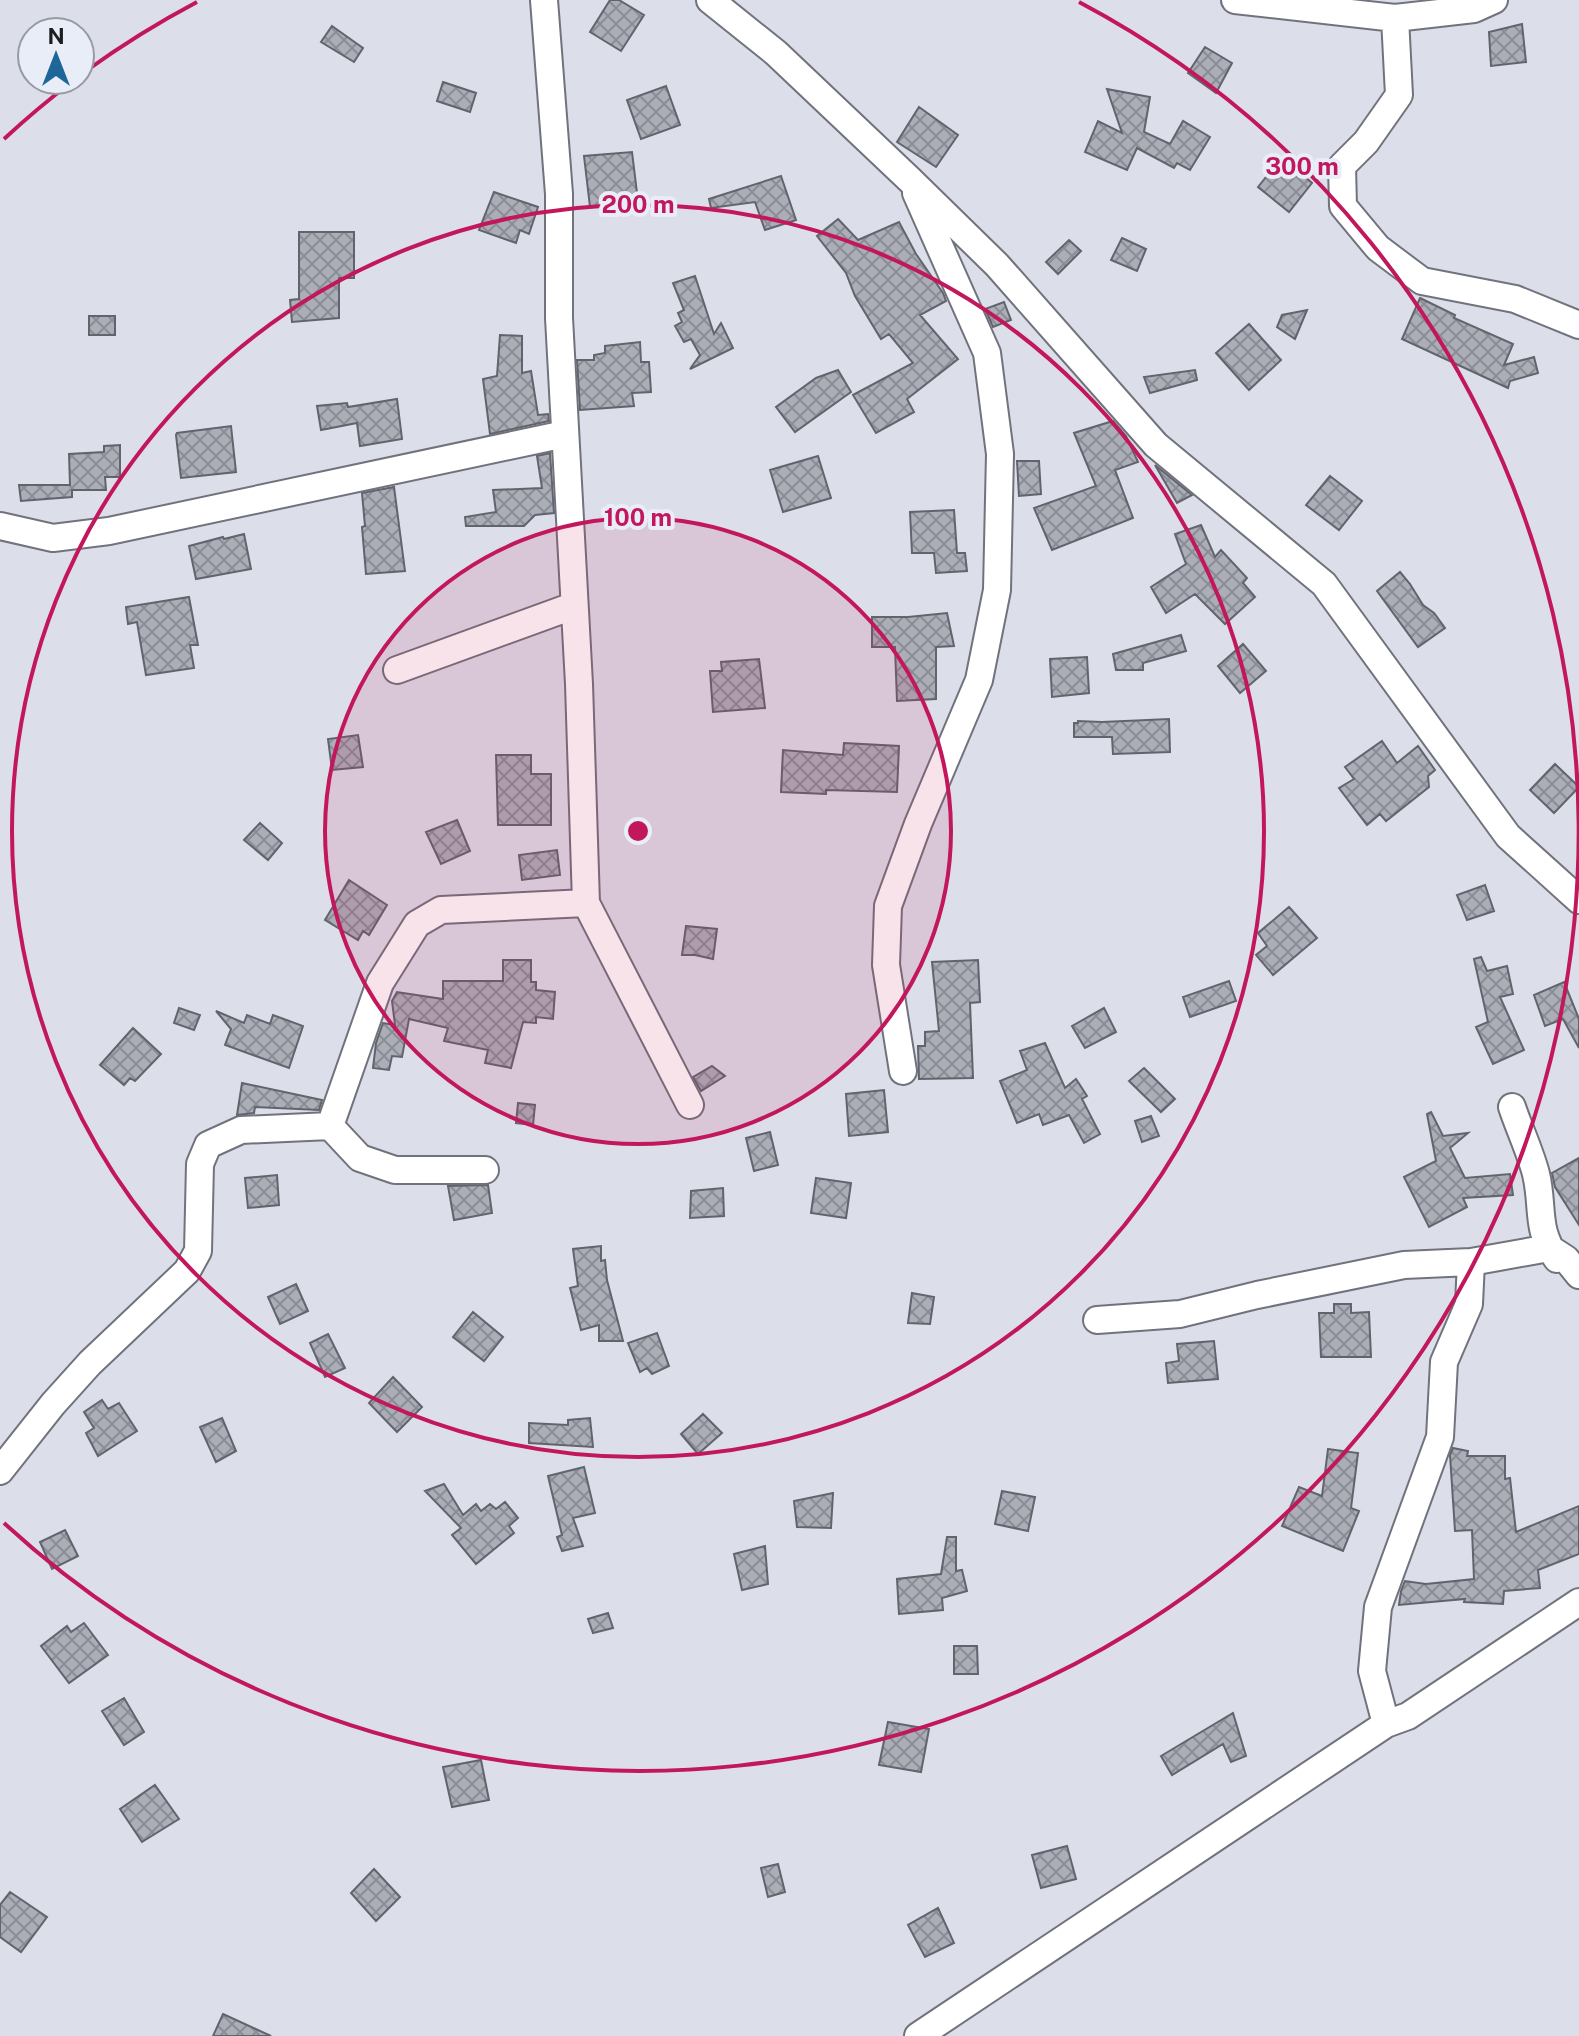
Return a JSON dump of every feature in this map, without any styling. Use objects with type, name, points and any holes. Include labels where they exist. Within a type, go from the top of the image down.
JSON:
[{"type":"street","points":[[544,0],[559,194],[559,318],[579,684],[586,903],[690,1105]]},
{"type":"street","points":[[710,0],[776,53],[997,265],[1156,445],[1324,584],[1508,836],[1579,900]]},
{"type":"street","points":[[1235,0],[1395,18],[1474,9],[1494,0]]},
{"type":"street","points":[[1395,18],[1399,95],[1366,142],[1342,166],[1343,206],[1378,248],[1422,281],[1515,299],[1579,325]]},
{"type":"street","points":[[903,1071],[886,965],[888,906],[918,824],[979,680],[997,590],[1000,454],[987,353],[909,179]]},
{"type":"street","points":[[0,526],[53,538],[109,531],[565,434]]},
{"type":"street","points":[[397,670],[573,606]]},
{"type":"street","points":[[330,1126],[380,983],[417,924],[441,910],[586,903]]},
{"type":"street","points":[[1512,1107],[1536,1174],[1541,1226],[1549,1248],[1579,1290]]},
{"type":"street","points":[[0,1471],[90,1363],[187,1271],[198,1251],[200,1164],[208,1145],[241,1130],[330,1126],[360,1158],[395,1170],[485,1170]]},
{"type":"street","points":[[1097,1320],[1180,1314],[1404,1265],[1471,1262],[1549,1248],[1566,1259],[1579,1275]]},
{"type":"street","points":[[1386,1724],[1372,1671],[1378,1607],[1440,1437],[1444,1362],[1469,1304],[1471,1262]]},
{"type":"street","points":[[918,2036],[1386,1724],[1408,1716],[1579,1602]]},
{"type":"building","points":[[610,0],[619,0],[644,15],[621,51],[590,32]]},
{"type":"building","points":[[1522,24],[1526,62],[1491,66],[1489,32]]},
{"type":"building","points":[[332,26],[363,48],[354,62],[321,42]]},
{"type":"building","points":[[1205,47],[1232,63],[1216,93],[1188,73]]},
{"type":"building","points":[[443,82],[476,93],[470,112],[437,101]]},
{"type":"building","points":[[666,86],[680,125],[641,139],[627,100]]},
{"type":"building","points":[[1107,89],[1150,97],[1144,132],[1170,144],[1183,121],[1210,137],[1190,170],[1177,163],[1174,168],[1137,148],[1127,170],[1085,152],[1098,121],[1122,133]]},
{"type":"building","points":[[919,107],[958,135],[936,167],[897,142]]},
{"type":"building","points":[[632,152],[638,201],[590,207],[584,156]]},
{"type":"building","points":[[1282,157],[1312,183],[1289,212],[1258,187]]},
{"type":"building","points":[[781,176],[796,220],[765,230],[755,202],[711,208],[709,199]]},
{"type":"building","points":[[494,192],[538,207],[529,234],[520,230],[516,243],[479,230]]},
{"type":"building","points":[[838,219],[858,240],[899,222],[946,301],[920,315],[958,359],[907,399],[914,412],[876,433],[853,395],[913,363],[889,334],[881,339],[855,296],[846,273],[817,236]]},
{"type":"building","points":[[299,232],[354,232],[354,278],[339,278],[339,318],[292,322],[290,300],[299,299]]},
{"type":"building","points":[[1122,238],[1146,249],[1137,271],[1111,260]]},
{"type":"building","points":[[1069,240],[1081,251],[1058,274],[1046,262]]},
{"type":"building","points":[[695,276],[714,334],[721,323],[733,348],[690,369],[700,355],[691,339],[684,342],[675,326],[682,322],[678,313],[684,310],[673,283]]},
{"type":"building","points":[[1420,298],[1455,315],[1454,318],[1513,344],[1504,365],[1534,357],[1538,373],[1510,381],[1508,388],[1402,339]]},
{"type":"building","points":[[1004,302],[1011,320],[993,327],[985,309]]},
{"type":"building","points":[[1307,310],[1295,339],[1277,327],[1282,315]]},
{"type":"building","points":[[89,316],[115,316],[115,335],[89,335]]},
{"type":"building","points":[[1249,324],[1281,360],[1249,390],[1216,353]]},
{"type":"building","points":[[500,335],[522,336],[522,373],[531,371],[538,415],[548,414],[549,421],[490,434],[483,379],[497,376]]},
{"type":"building","points":[[640,342],[641,362],[649,362],[651,392],[632,393],[634,406],[580,410],[577,360],[594,360],[594,355],[605,353],[605,346]]},
{"type":"building","points":[[838,370],[851,392],[795,432],[776,407],[816,378]]},
{"type":"building","points":[[1195,370],[1197,380],[1150,393],[1144,377]]},
{"type":"building","points":[[397,399],[402,439],[360,446],[357,423],[321,430],[317,406],[347,403],[348,407]]},
{"type":"building","points":[[1113,421],[1126,436],[1138,462],[1115,470],[1133,518],[1052,550],[1034,508],[1096,486],[1074,433]]},
{"type":"building","points":[[231,426],[236,472],[181,478],[177,433]]},
{"type":"building","points":[[120,445],[120,477],[105,477],[106,490],[72,490],[72,497],[21,501],[19,485],[70,485],[69,454],[104,452],[104,446]]},
{"type":"building","points":[[550,453],[554,513],[535,515],[524,526],[466,526],[465,517],[496,512],[493,490],[542,488],[537,456]]},
{"type":"building","points":[[818,456],[831,498],[783,512],[770,470]]},
{"type":"building","points":[[1017,461],[1039,461],[1041,494],[1019,496]]},
{"type":"building","points":[[1155,465],[1192,495],[1177,503]]},
{"type":"building","points":[[1330,476],[1362,501],[1339,530],[1306,505]]},
{"type":"building","points":[[394,487],[405,571],[366,574],[362,493]]},
{"type":"building","points":[[954,510],[957,553],[965,553],[967,571],[936,573],[934,553],[912,553],[910,512]]},
{"type":"building","points":[[1201,525],[1215,557],[1221,550],[1247,578],[1243,583],[1255,597],[1225,624],[1195,594],[1166,613],[1151,587],[1186,564],[1175,534]]},
{"type":"building","points":[[244,534],[251,569],[196,579],[189,546]]},
{"type":"building","points":[[1400,572],[1423,605],[1434,613],[1445,628],[1418,647],[1377,591]]},
{"type":"building","points":[[189,597],[198,645],[190,645],[194,668],[146,675],[137,622],[128,624],[126,607]]},
{"type":"building","points":[[947,613],[954,646],[936,647],[936,699],[897,701],[895,647],[872,647],[872,617]]},
{"type":"building","points":[[1181,635],[1186,651],[1143,663],[1143,670],[1116,670],[1113,654]]},
{"type":"building","points":[[1243,644],[1266,671],[1240,693],[1218,666]]},
{"type":"building","points":[[1087,657],[1089,693],[1052,697],[1050,659]]},
{"type":"building","points":[[759,659],[765,708],[713,712],[710,671],[722,671],[721,662]]},
{"type":"building","points":[[1169,719],[1170,752],[1113,754],[1112,737],[1074,737],[1074,723],[1078,721]]},
{"type":"building","points":[[358,735],[363,767],[332,770],[328,739]]},
{"type":"building","points":[[1382,741],[1397,763],[1418,746],[1435,770],[1428,776],[1429,787],[1386,821],[1380,814],[1367,825],[1339,788],[1354,779],[1345,767]]},
{"type":"building","points":[[844,743],[899,746],[897,792],[781,792],[783,750],[843,755]]},
{"type":"building","points":[[496,755],[531,755],[531,774],[551,774],[551,825],[498,825]]},
{"type":"building","points":[[1555,764],[1579,787],[1554,813],[1530,790]]},
{"type":"building","points":[[457,820],[470,851],[441,864],[426,832]]},
{"type":"building","points":[[260,823],[282,843],[268,860],[244,840]]},
{"type":"building","points":[[557,850],[560,875],[522,880],[519,855]]},
{"type":"building","points":[[349,880],[387,905],[369,935],[363,931],[358,940],[325,920]]},
{"type":"building","points":[[1485,885],[1494,911],[1467,920],[1457,895]]},
{"type":"building","points":[[1289,907],[1317,938],[1273,975],[1256,955],[1267,946],[1258,933]]},
{"type":"building","points":[[686,926],[717,929],[713,959],[682,955]]},
{"type":"building","points":[[1481,957],[1487,971],[1507,966],[1513,994],[1500,997],[1524,1050],[1493,1064],[1476,1027],[1488,1022],[1474,959]]},
{"type":"building","points":[[503,960],[531,960],[531,982],[536,982],[536,990],[555,992],[553,1019],[536,1017],[536,1023],[523,1022],[511,1068],[485,1063],[488,1050],[444,1041],[448,1028],[409,1019],[402,1057],[392,1056],[389,1070],[373,1068],[376,1043],[383,1023],[395,1025],[392,1001],[397,992],[443,999],[443,981],[503,981]]},
{"type":"building","points":[[978,960],[980,1002],[970,1003],[973,1078],[919,1079],[918,1046],[925,1046],[925,1032],[939,1031],[932,962]]},
{"type":"building","points":[[1229,981],[1236,1001],[1190,1017],[1183,997]]},
{"type":"building","points":[[1564,982],[1579,1019],[1579,1048],[1563,1019],[1545,1026],[1534,995]]},
{"type":"building","points":[[179,1008],[200,1015],[194,1030],[174,1023]]},
{"type":"building","points":[[1104,1008],[1116,1032],[1085,1048],[1072,1026]]},
{"type":"building","points":[[216,1011],[244,1023],[247,1015],[270,1024],[273,1015],[303,1026],[289,1068],[225,1045],[231,1029]]},
{"type":"building","points":[[133,1028],[161,1054],[135,1081],[130,1078],[124,1085],[100,1065]]},
{"type":"building","points":[[1045,1043],[1065,1088],[1076,1079],[1087,1096],[1082,1099],[1100,1134],[1084,1143],[1069,1115],[1043,1125],[1039,1114],[1017,1123],[1000,1081],[1027,1070],[1020,1051]]},
{"type":"building","points":[[712,1066],[725,1076],[701,1091],[693,1077]]},
{"type":"building","points":[[1144,1068],[1175,1099],[1161,1112],[1129,1081]]},
{"type":"building","points":[[242,1083],[322,1100],[319,1110],[255,1107],[254,1113],[237,1115]]},
{"type":"building","points":[[884,1090],[888,1132],[849,1136],[846,1094]]},
{"type":"building","points":[[518,1103],[535,1105],[533,1125],[516,1123]]},
{"type":"building","points":[[1431,1112],[1443,1136],[1468,1133],[1450,1148],[1465,1178],[1510,1174],[1513,1195],[1463,1198],[1467,1207],[1429,1227],[1404,1177],[1436,1161],[1427,1114]]},
{"type":"building","points":[[1151,1116],[1159,1136],[1142,1142],[1135,1121]]},
{"type":"building","points":[[770,1132],[778,1165],[754,1171],[746,1138]]},
{"type":"building","points":[[1579,1158],[1579,1225],[1555,1187],[1552,1173]]},
{"type":"building","points":[[277,1175],[279,1205],[248,1208],[245,1178]]},
{"type":"building","points":[[816,1178],[851,1183],[846,1218],[811,1213]]},
{"type":"building","points":[[488,1185],[492,1213],[454,1220],[448,1186]]},
{"type":"building","points":[[723,1188],[724,1216],[690,1218],[691,1191]]},
{"type":"building","points":[[601,1246],[601,1261],[605,1260],[623,1341],[599,1341],[599,1325],[581,1330],[570,1288],[578,1286],[573,1249]]},
{"type":"building","points":[[296,1284],[308,1311],[280,1324],[268,1297]]},
{"type":"building","points":[[912,1293],[934,1297],[930,1324],[908,1323]]},
{"type":"building","points":[[1334,1304],[1351,1304],[1351,1313],[1369,1312],[1371,1357],[1321,1357],[1319,1313],[1334,1313]]},
{"type":"building","points":[[473,1312],[503,1337],[484,1361],[453,1337]]},
{"type":"building","points":[[657,1333],[669,1366],[652,1374],[647,1368],[640,1372],[628,1343]]},
{"type":"building","points":[[328,1334],[345,1368],[325,1377],[310,1343]]},
{"type":"building","points":[[1214,1341],[1218,1379],[1168,1383],[1166,1363],[1179,1361],[1177,1344]]},
{"type":"building","points":[[393,1377],[422,1407],[397,1432],[369,1403]]},
{"type":"building","points":[[102,1400],[108,1409],[119,1403],[137,1431],[98,1456],[86,1433],[94,1428],[84,1412]]},
{"type":"building","points":[[703,1414],[722,1433],[698,1454],[681,1434]]},
{"type":"building","points":[[222,1418],[236,1451],[216,1462],[200,1427]]},
{"type":"building","points":[[590,1418],[593,1447],[529,1443],[529,1423],[568,1425],[568,1420]]},
{"type":"building","points":[[1453,1448],[1468,1451],[1467,1456],[1505,1456],[1505,1479],[1510,1478],[1516,1532],[1579,1506],[1579,1554],[1538,1570],[1540,1588],[1504,1591],[1503,1604],[1464,1602],[1465,1599],[1399,1605],[1405,1581],[1426,1584],[1474,1579],[1472,1530],[1455,1531],[1450,1455]]},
{"type":"building","points":[[1328,1449],[1358,1453],[1351,1508],[1359,1511],[1343,1551],[1282,1526],[1299,1487],[1322,1496]]},
{"type":"building","points":[[584,1467],[595,1513],[573,1518],[583,1546],[562,1551],[557,1537],[562,1535],[548,1476]]},
{"type":"building","points":[[444,1484],[463,1515],[476,1504],[481,1511],[490,1504],[496,1509],[505,1502],[518,1518],[509,1526],[514,1533],[476,1564],[452,1535],[461,1528],[425,1491]]},
{"type":"building","points":[[1002,1491],[1035,1497],[1028,1531],[995,1524]]},
{"type":"building","points":[[833,1493],[831,1528],[797,1527],[794,1501]]},
{"type":"building","points":[[65,1530],[78,1556],[52,1569],[40,1542]]},
{"type":"building","points":[[947,1537],[956,1537],[956,1571],[962,1570],[967,1591],[942,1598],[943,1610],[899,1614],[897,1579],[941,1574]]},
{"type":"building","points":[[765,1546],[768,1584],[742,1590],[734,1554]]},
{"type":"building","points":[[608,1613],[613,1628],[593,1633],[588,1619]]},
{"type":"building","points":[[84,1623],[108,1655],[69,1683],[41,1646],[67,1626],[71,1632]]},
{"type":"building","points":[[954,1646],[977,1646],[978,1674],[954,1674]]},
{"type":"building","points":[[124,1698],[144,1732],[124,1745],[102,1711]]},
{"type":"building","points":[[1233,1713],[1246,1756],[1231,1762],[1223,1744],[1172,1775],[1161,1756]]},
{"type":"building","points":[[888,1722],[929,1729],[921,1772],[879,1765]]},
{"type":"building","points":[[481,1760],[489,1800],[452,1807],[443,1767]]},
{"type":"building","points":[[155,1785],[179,1819],[142,1842],[120,1809]]},
{"type":"building","points":[[1067,1846],[1076,1879],[1041,1888],[1032,1855]]},
{"type":"building","points":[[778,1864],[785,1892],[768,1897],[761,1868]]},
{"type":"building","points":[[374,1869],[400,1897],[376,1921],[351,1893]]},
{"type":"building","points":[[10,1892],[47,1917],[21,1952],[0,1937],[0,1905]]},
{"type":"building","points":[[938,1908],[954,1943],[925,1957],[908,1925]]},
{"type":"building","points":[[223,2014],[271,2036],[213,2036]]}]
